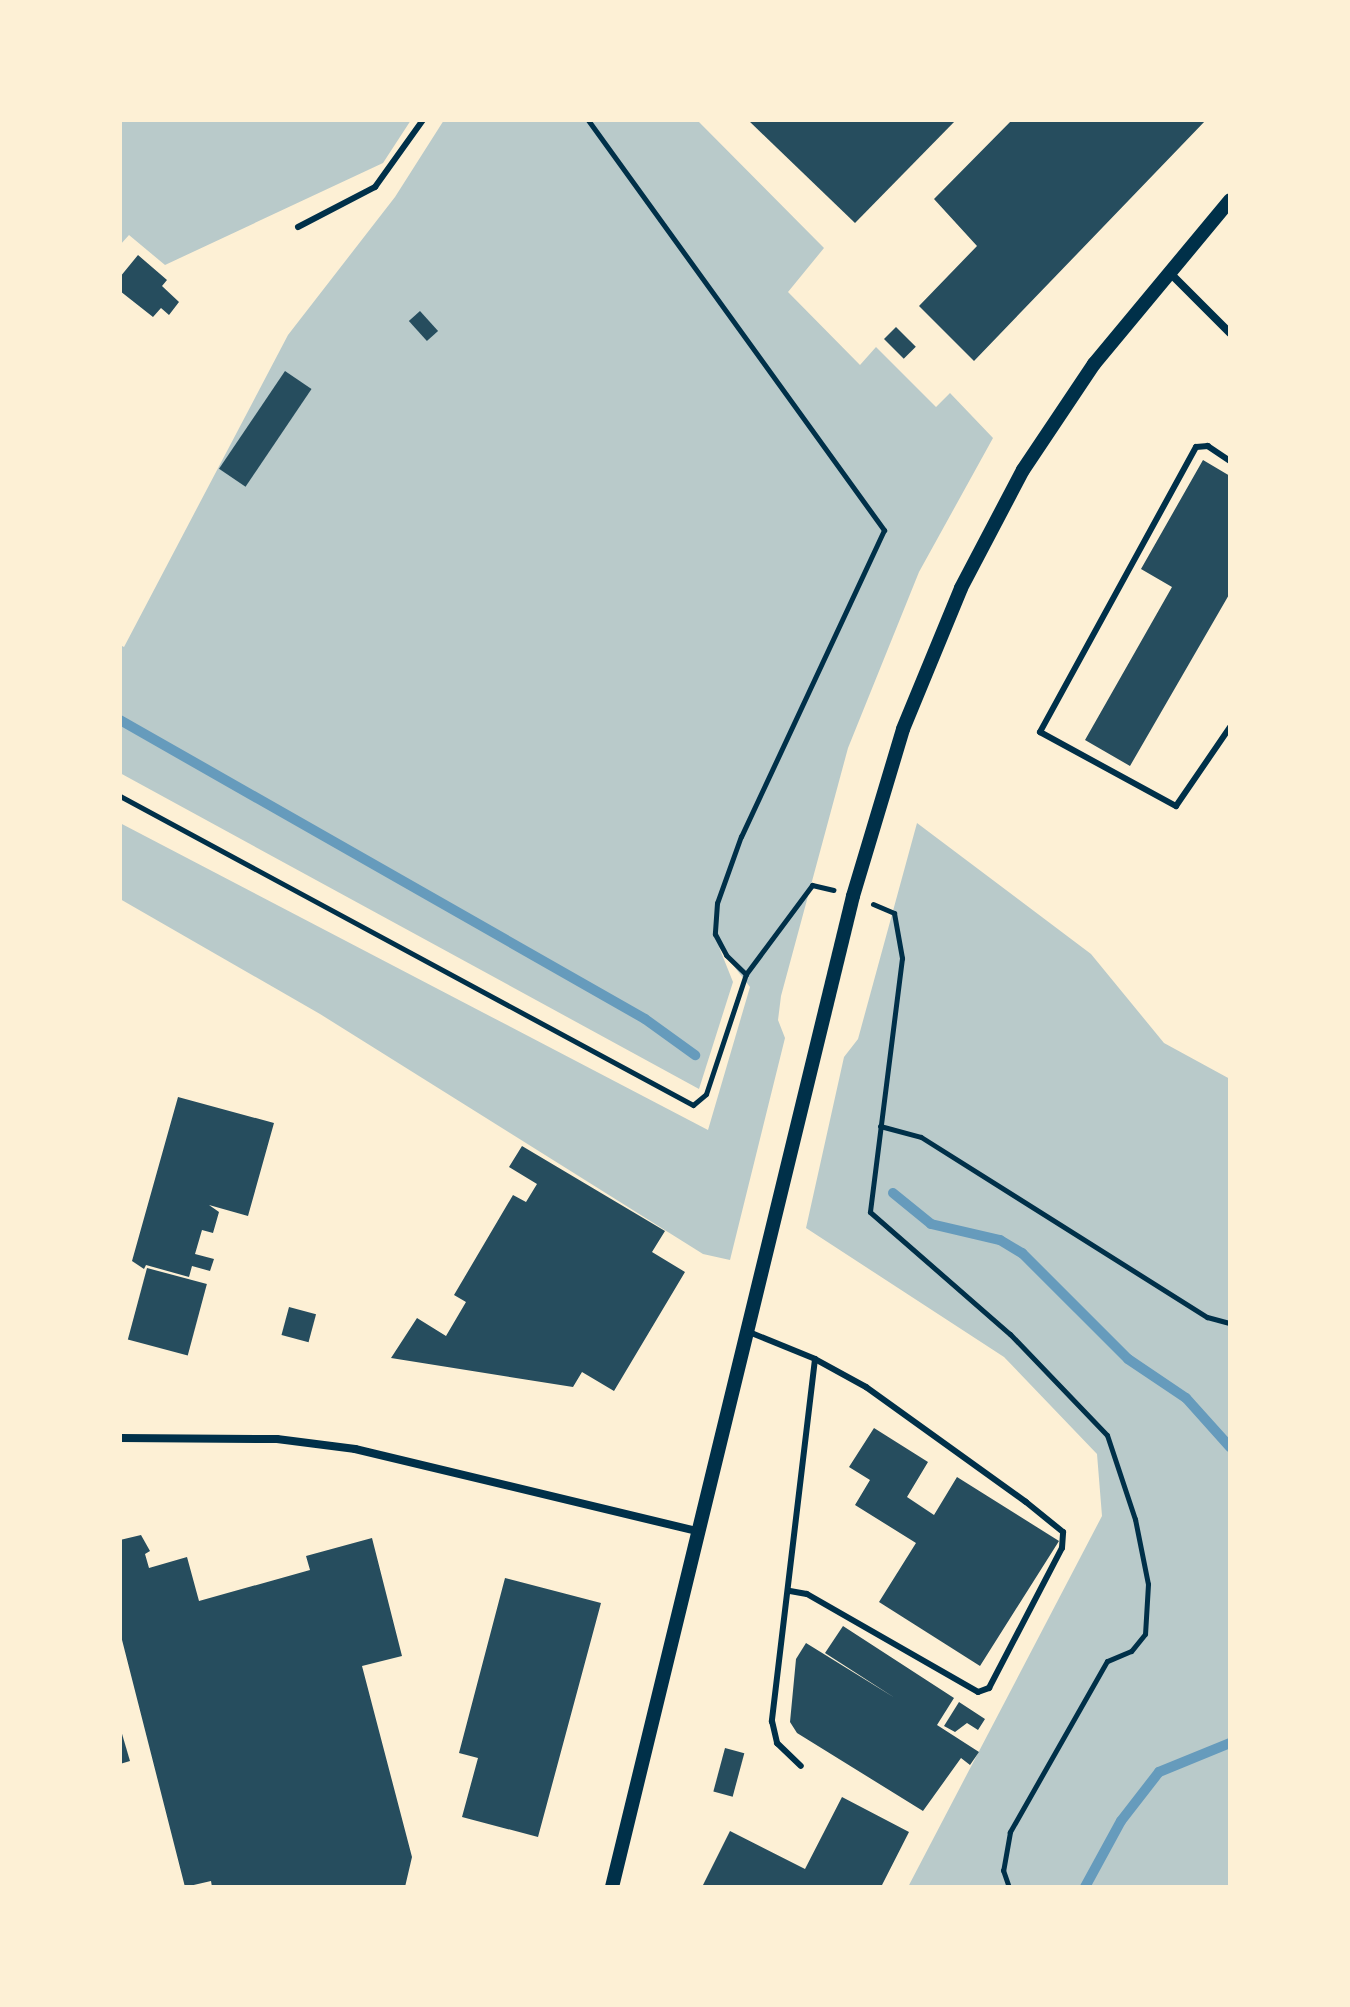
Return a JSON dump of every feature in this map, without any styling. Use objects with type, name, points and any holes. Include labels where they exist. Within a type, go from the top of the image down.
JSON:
[{"type":"street","points":[[612,1887],[853,896],[903,729],[961,588],[1023,470],[1094,364],[1168,271],[1230,200]]},
{"type":"street","points":[[1168,271],[1230,333]]},
{"type":"street","points":[[120,1438],[277,1439],[355,1449],[697,1531]]},
{"type":"lane","points":[[298,227],[375,187],[423,120]]},
{"type":"lane","points":[[1230,461],[1208,446],[1196,447],[1040,732],[1176,806],[1230,727]]},
{"type":"lane","points":[[746,1331],[815,1359],[866,1387],[1063,1532],[1062,1548],[989,1688],[978,1692],[807,1594],[790,1591]]},
{"type":"lane","points":[[801,1766],[777,1743],[772,1721],[790,1591],[815,1359]]},
{"type":"path","points":[[588,120],[884,530],[741,836],[717,903],[715,934],[726,955],[746,974]]},
{"type":"path","points":[[120,796],[693,1105],[706,1094],[746,974],[812,885],[853,896]]},
{"type":"path","points":[[894,913],[902,958],[880,1126],[921,1137],[1207,1317],[1230,1323]]},
{"type":"shaded area","points":[[120,120],[411,120],[383,163],[165,265],[129,235],[120,245]]},
{"type":"shaded area","points":[[444,120],[697,120],[824,248],[788,292],[860,365],[876,347],[936,407],[950,393],[993,438],[919,572],[848,748],[781,996],[778,1020],[785,1038],[730,1260],[703,1254],[320,1014],[120,899],[120,823],[708,1130],[750,987],[719,947],[733,982],[699,1089],[120,773],[120,645],[124,647],[288,335],[395,197]]},
{"type":"shaded area","points":[[917,823],[1091,954],[1164,1043],[1230,1079],[1230,1887],[908,1887],[1102,1516],[1097,1454],[1004,1357],[806,1228],[844,1057],[858,1039]]},
{"type":"building","points":[[748,120],[956,120],[855,223]]},
{"type":"building","points":[[1012,120],[1206,120],[974,361],[919,306],[977,246],[934,199]]},
{"type":"building","points":[[138,255],[167,280],[162,286],[179,302],[169,315],[161,308],[153,317],[120,291],[120,277]]},
{"type":"building","points":[[420,311],[438,331],[427,341],[409,321]]},
{"type":"building","points":[[896,327],[916,347],[904,359],[884,339]]},
{"type":"building","points":[[285,371],[312,389],[246,487],[219,469]]},
{"type":"building","points":[[1203,460],[1230,476],[1230,593],[1130,766],[1085,740],[1172,587],[1141,569]]},
{"type":"building","points":[[178,1097],[274,1123],[248,1216],[209,1205],[219,1212],[213,1233],[202,1230],[195,1254],[214,1259],[210,1271],[192,1266],[189,1277],[146,1265],[144,1269],[132,1261]]},
{"type":"building","points":[[522,1146],[665,1231],[652,1252],[685,1272],[614,1391],[582,1372],[573,1387],[391,1358],[417,1318],[446,1336],[466,1302],[454,1295],[513,1195],[526,1202],[537,1184],[509,1167]]},
{"type":"building","points":[[147,1268],[207,1284],[188,1356],[128,1339]]},
{"type":"building","points":[[289,1307],[316,1314],[309,1342],[281,1335]]},
{"type":"building","points":[[874,1428],[928,1462],[907,1497],[934,1515],[957,1477],[1059,1541],[980,1666],[879,1602],[916,1543],[855,1505],[870,1480],[849,1467]]},
{"type":"building","points":[[141,1535],[150,1551],[145,1554],[149,1568],[187,1557],[199,1601],[310,1570],[306,1556],[372,1538],[402,1656],[362,1666],[412,1857],[405,1887],[212,1887],[211,1881],[185,1887],[120,1632],[120,1540]]},
{"type":"building","points":[[505,1578],[601,1603],[538,1837],[462,1817],[478,1758],[459,1753]]},
{"type":"building","points":[[843,1626],[954,1698],[937,1725],[979,1752],[970,1765],[961,1758],[923,1811],[797,1733],[790,1722],[796,1659],[806,1643],[895,1698],[825,1653]]},
{"type":"building","points":[[959,1702],[985,1719],[978,1730],[967,1723],[955,1732],[944,1726]]},
{"type":"building","points":[[120,1727],[130,1761],[120,1764]]},
{"type":"building","points":[[725,1748],[744,1753],[733,1797],[713,1791]]},
{"type":"building","points":[[842,1797],[909,1832],[881,1887],[702,1887],[730,1831],[805,1869]]},
{"type":"waterway","points":[[120,720],[645,1019],[695,1055]]},
{"type":"waterway","points":[[893,1193],[931,1224],[1000,1240],[1022,1253],[1128,1359],[1186,1398],[1230,1447]]},
{"type":"waterway","points":[[1085,1887],[1121,1821],[1159,1772],[1230,1743]]}]
